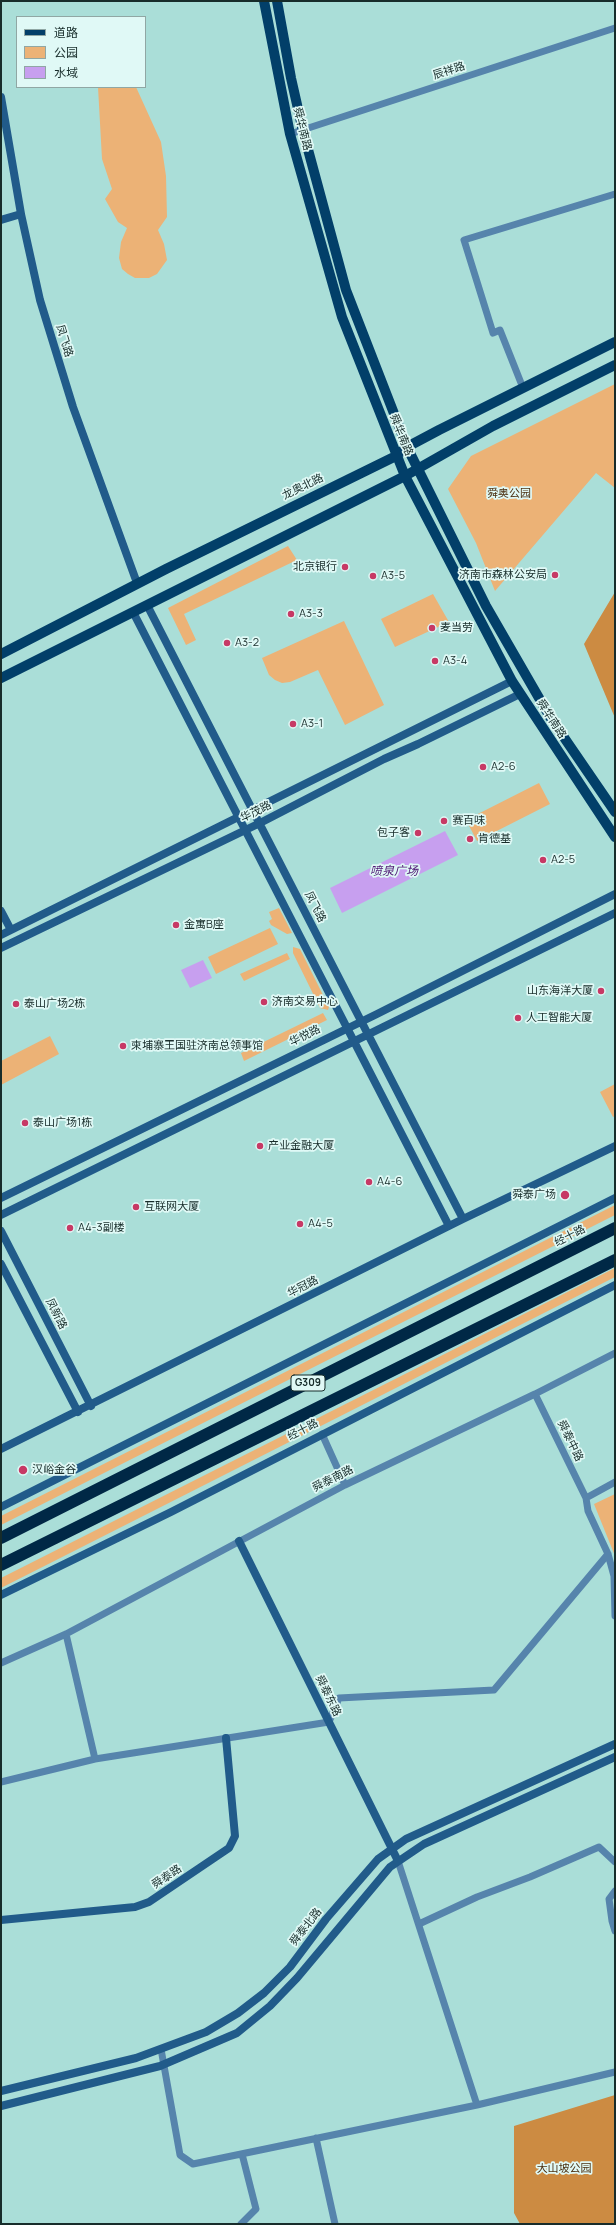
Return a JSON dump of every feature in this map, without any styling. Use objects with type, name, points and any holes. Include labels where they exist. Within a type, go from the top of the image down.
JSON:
[{"type":"highway","name":"经十路","points":[[1,1538],[615,1228]]},
{"type":"highway","name":"经十路","points":[[1,1566],[615,1260]]},
{"type":"main road","name":"舜华南路","points":[[264,1],[290,134],[342,317],[396,456],[512,682],[615,837]]},
{"type":"main road","name":"舜华南路","points":[[277,1],[291,78],[303,131],[346,290],[407,447],[486,606],[550,717],[615,812]]},
{"type":"main road","name":"龙奥北路","points":[[1,654],[137,583],[396,456],[407,447],[615,342]]},
{"type":"main road","points":[[1,678],[405,476],[493,426],[615,365]]},
{"type":"street","name":"辰祥路","points":[[290,134],[615,28]]},
{"type":"street","name":"凤飞路","points":[[1,97],[21,214],[40,300],[73,407],[137,583]]},
{"type":"street","points":[[523,388],[500,330],[493,333],[464,240],[615,194]]},
{"type":"street","points":[[1,220],[21,214]]},
{"type":"street","name":"凤飞路","points":[[147,605],[463,1219]]},
{"type":"street","points":[[133,612],[449,1226]]},
{"type":"street","name":"华茂路","points":[[1,935],[512,682]]},
{"type":"street","name":"华茂路","points":[[1,948],[260,823],[384,759],[520,694]]},
{"type":"street","name":"华悦路","points":[[3,1197],[615,894]]},
{"type":"street","points":[[1,911],[10,930]]},
{"type":"street","points":[[1,1215],[615,912]]},
{"type":"street","name":"华冠路","points":[[1,1449],[91,1406],[463,1219],[615,1146]]},
{"type":"street","name":"经十路","points":[[1,1507],[615,1198]]},
{"type":"street","name":"凤新路","points":[[1,1231],[91,1406]]},
{"type":"street","points":[[1,1264],[78,1412]]},
{"type":"street","name":"经十路","points":[[1,1595],[171,1512],[615,1285]]},
{"type":"street","name":"舜泰南路","points":[[1,1663],[66,1634],[345,1485],[535,1394],[615,1353]]},
{"type":"street","name":"舜泰中路","points":[[535,1394],[586,1498]]},
{"type":"street","points":[[322,1434],[345,1485]]},
{"type":"street","points":[[615,1482],[586,1498],[588,1511],[608,1554],[614,1576],[615,1616]]},
{"type":"street","name":"舜泰东路","points":[[239,1541],[393,1848],[398,1861]]},
{"type":"street","points":[[1,1782],[95,1759],[329,1722],[339,1698],[494,1690],[608,1554]]},
{"type":"street","points":[[66,1634],[95,1759]]},
{"type":"street","name":"舜泰路","points":[[1,1920],[135,1907],[149,1902],[229,1848],[234,1836],[226,1738]]},
{"type":"street","name":"舜泰北路","points":[[1,2091],[136,2058],[206,2032],[238,2013],[264,1994],[290,1967],[326,1919],[378,1859],[393,1848],[406,1839],[615,1744]]},
{"type":"street","points":[[1,2106],[165,2064],[237,2033],[270,2006],[297,1978],[374,1884],[390,1867],[398,1861],[424,1844],[615,1757]]},
{"type":"street","points":[[419,1924],[477,1897],[530,1877],[599,1847],[615,1862]]},
{"type":"street","points":[[398,1861],[477,2105]]},
{"type":"street","points":[[615,1891],[610,1899],[612,1921],[615,1931]]},
{"type":"street","points":[[161,2049],[165,2064],[180,2155],[193,2164],[477,2105],[615,2072]]},
{"type":"street","points":[[316,2138],[335,2224]]},
{"type":"street","points":[[241,2224],[256,2209],[242,2154]]},
{"type":"green space","points":[[98,88],[136,88],[161,142],[166,176],[167,217],[158,230],[164,244],[167,260],[157,274],[149,278],[135,278],[122,269],[119,258],[121,242],[127,228],[118,222],[105,199],[112,189],[102,159]]},
{"type":"green space","name":"舜奥公园","points":[[615,384],[615,488],[596,473],[495,591],[476,543],[448,489],[471,456]]},
{"type":"green space","points":[[288,546],[297,560],[184,614],[196,640],[186,645],[168,608]]},
{"type":"green space","points":[[615,592],[615,718],[584,644]]},
{"type":"green space","points":[[433,594],[449,622],[395,647],[381,619]]},
{"type":"green space","points":[[344,621],[384,705],[345,725],[318,670],[290,682],[282,683],[269,675],[262,658]]},
{"type":"green space","points":[[539,783],[550,804],[477,841],[466,820]]},
{"type":"green space","points":[[279,908],[292,933],[287,934],[271,925],[269,921],[272,919],[269,912]]},
{"type":"green space","points":[[270,928],[278,944],[216,974],[208,957]]},
{"type":"green space","points":[[293,947],[300,949],[329,1007],[328,1010],[320,1008],[293,953]]},
{"type":"green space","points":[[287,953],[290,959],[244,981],[240,974]]},
{"type":"green space","points":[[323,1013],[327,1020],[244,1061],[241,1053]]},
{"type":"green space","points":[[50,1036],[59,1054],[1,1085],[1,1061]]},
{"type":"green space","points":[[615,1084],[615,1116],[613,1117],[600,1092]]},
{"type":"green space","points":[[615,1205],[615,1215],[1,1525],[1,1516]]},
{"type":"green space","points":[[615,1268],[615,1277],[1,1588],[1,1578]]},
{"type":"green space","points":[[615,1494],[615,1556],[594,1504]]},
{"type":"green space","name":"大山坡公园","points":[[615,2095],[615,2224],[520,2224],[514,2213],[514,2126]]},
{"type":"water","name":"喷泉广场","points":[[445,831],[458,855],[342,913],[330,888]]},
{"type":"water","points":[[203,960],[212,978],[190,988],[181,970]]},
{"type":"place","name":"北京银行","points":[[345,567]]},
{"type":"place","name":"济南市森林公安局","points":[[555,575]]},
{"type":"place","name":"A3-5","points":[[373,576]]},
{"type":"place","name":"A3-3","points":[[291,614]]},
{"type":"place","name":"麦当劳","points":[[432,628]]},
{"type":"place","name":"A3-2","points":[[227,643]]},
{"type":"place","name":"A3-4","points":[[435,661]]},
{"type":"place","name":"A3-1","points":[[293,724]]},
{"type":"place","name":"A2-6","points":[[483,767]]},
{"type":"place","name":"赛百味","points":[[444,821]]},
{"type":"place","name":"包子客","points":[[418,833]]},
{"type":"place","name":"肯德基","points":[[470,839]]},
{"type":"place","name":"A2-5","points":[[543,860]]},
{"type":"place","name":"金寓B座","points":[[176,925]]},
{"type":"place","name":"山东海洋大厦","points":[[601,991]]},
{"type":"place","name":"济南交易中心","points":[[264,1002]]},
{"type":"place","name":"泰山广场2栋","points":[[16,1004]]},
{"type":"place","name":"人工智能大厦","points":[[518,1018]]},
{"type":"place","name":"柬埔寨王国驻济南总领事馆","points":[[123,1046]]},
{"type":"place","name":"泰山广场1栋","points":[[25,1123]]},
{"type":"place","name":"产业金融大厦","points":[[260,1146]]},
{"type":"place","name":"A4-6","points":[[369,1182]]},
{"type":"place","name":"舜泰广场","points":[[565,1195]]},
{"type":"place","name":"互联网大厦","points":[[136,1207]]},
{"type":"place","name":"A4-5","points":[[300,1224]]},
{"type":"place","name":"A4-3副楼","points":[[70,1228]]},
{"type":"place","name":"汉峪金谷","points":[[23,1470]]}]
